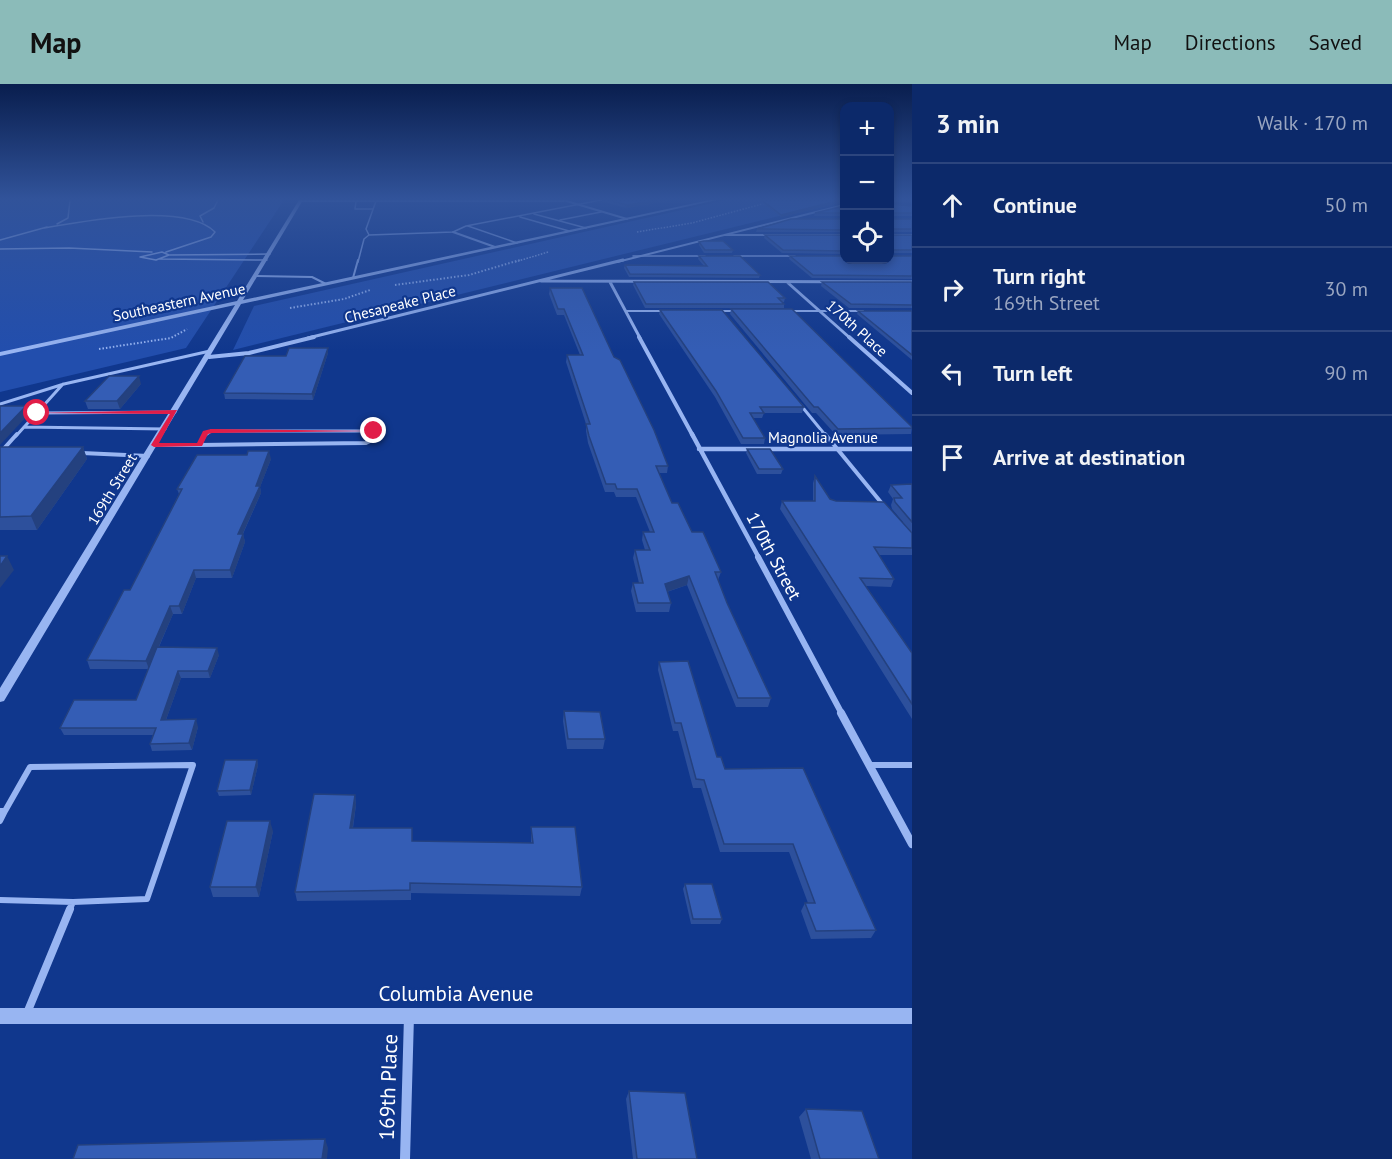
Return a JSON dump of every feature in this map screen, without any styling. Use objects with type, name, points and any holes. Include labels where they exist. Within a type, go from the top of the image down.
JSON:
[{"type":"street","name":"169th Street","points":[[0,698],[272,250]]},
{"type":"street","name":"Southeastern Avenue","points":[[0,354],[480,250]]},
{"type":"street","name":"Chesapeake Place","points":[[211,353],[249,352],[656,250]]},
{"type":"street","points":[[532,281],[912,282]]},
{"type":"street","name":"170th Street","points":[[610,282],[912,844]]},
{"type":"street","name":"170th Place","points":[[787,282],[912,393]]},
{"type":"street","name":"Magnolia Avenue","points":[[699,449],[912,449]]},
{"type":"street","name":"Columbia Avenue","points":[[0,1016],[912,1016]]},
{"type":"street","name":"169th Place","points":[[405,1159],[410,1016]]},
{"type":"lane","points":[[117,250],[165,252],[170,250]]},
{"type":"lane","points":[[353,278],[361,250]]},
{"type":"lane","points":[[152,252],[140,257],[146,260],[268,257]]},
{"type":"lane","points":[[165,252],[169,255]]},
{"type":"lane","points":[[160,259],[169,255],[268,257]]},
{"type":"lane","points":[[633,256],[715,256]]},
{"type":"lane","points":[[727,256],[797,256]]},
{"type":"lane","points":[[257,276],[312,277],[326,284]]},
{"type":"lane","points":[[626,311],[669,311]]},
{"type":"lane","points":[[712,311],[744,311]]},
{"type":"lane","points":[[723,311],[730,320]]},
{"type":"lane","points":[[788,311],[866,311]]},
{"type":"lane","points":[[0,404],[64,384],[211,353]]},
{"type":"lane","points":[[0,453],[64,384]]},
{"type":"lane","points":[[792,394],[890,513]]},
{"type":"lane","points":[[37,413],[175,412]]},
{"type":"lane","points":[[24,428],[165,429]]},
{"type":"lane","points":[[154,445],[200,445],[366,443],[372,440],[374,431],[211,431],[205,433],[200,445]]},
{"type":"lane","points":[[0,453],[9,452]]},
{"type":"lane","points":[[70,453],[148,456]]},
{"type":"lane","points":[[0,820],[2,811],[30,766],[193,765],[147,899],[73,902],[0,900]]},
{"type":"lane","points":[[869,765],[912,765]]},
{"type":"lane","points":[[26,1016],[73,902]]},
{"type":"path","points":[[389,286],[469,275],[549,251]]},
{"type":"path","points":[[286,308],[324,303],[372,290]]},
{"type":"shaded area","points":[[0,250],[251,250],[186,348],[0,392]]},
{"type":"shaded area","points":[[503,250],[640,250],[233,350],[254,306]]},
{"type":"building","points":[[699,256],[740,256],[760,275],[630,274],[625,265],[707,266]]},
{"type":"building","points":[[790,256],[840,256],[840,264],[894,264],[894,256],[912,256],[912,276],[813,275]]},
{"type":"building","points":[[634,282],[768,282],[785,298],[778,298],[784,304],[646,304]]},
{"type":"building","points":[[822,282],[912,282],[912,305],[851,304]]},
{"type":"building","points":[[550,288],[582,288],[614,357],[620,360],[654,430],[668,466],[656,466],[672,503],[678,503],[692,532],[703,532],[721,572],[715,572],[727,603],[771,698],[738,698],[689,576],[665,584],[671,603],[638,603],[633,583],[643,583],[635,550],[650,550],[643,532],[654,532],[637,489],[617,489],[615,484],[606,484],[589,436],[586,424],[590,424],[567,355],[583,355],[564,309],[558,309]]},
{"type":"building","points":[[731,309],[792,309],[912,428],[838,429],[818,407],[814,407]]},
{"type":"building","points":[[660,310],[722,310],[804,407],[760,407],[764,413],[750,413],[765,438],[743,438],[716,391]]},
{"type":"building","points":[[858,311],[912,311],[912,355]]},
{"type":"building","points":[[289,348],[328,348],[312,394],[224,393],[245,356],[286,356]]},
{"type":"building","points":[[109,376],[139,376],[117,401],[85,401]]},
{"type":"building","points":[[0,406],[26,406],[0,433]]},
{"type":"building","points":[[0,447],[83,447],[31,516],[0,517]]},
{"type":"building","points":[[747,449],[770,449],[783,469],[759,469]]},
{"type":"building","points":[[248,451],[269,451],[256,486],[260,486],[238,534],[243,534],[230,570],[194,570],[179,606],[170,606],[146,661],[87,660],[124,590],[130,590],[182,489],[177,489],[197,455],[247,455]]},
{"type":"building","points":[[815,476],[830,499],[884,502],[912,533],[912,548],[874,547],[894,579],[860,578],[912,653],[912,704],[782,501],[815,501]]},
{"type":"building","points":[[912,484],[912,522],[895,502],[894,498],[902,498],[891,485]]},
{"type":"building","points":[[0,556],[7,556],[0,566]]},
{"type":"building","points":[[157,647],[217,648],[208,671],[178,671],[161,720],[196,719],[189,743],[150,744],[156,728],[60,728],[74,700],[136,700]]},
{"type":"building","points":[[688,661],[717,757],[721,757],[725,769],[803,768],[876,930],[816,931],[805,903],[815,903],[793,844],[724,844],[704,780],[696,779],[681,723],[675,723],[659,662]]},
{"type":"building","points":[[564,711],[600,712],[605,739],[568,739]]},
{"type":"building","points":[[225,760],[257,760],[250,790],[217,791]]},
{"type":"building","points":[[314,794],[355,795],[350,828],[412,828],[412,841],[533,843],[531,827],[575,827],[582,887],[410,883],[410,890],[295,892]]},
{"type":"building","points":[[227,821],[270,821],[256,887],[210,887]]},
{"type":"building","points":[[685,884],[712,884],[722,919],[693,919]]},
{"type":"building","points":[[629,1091],[685,1093],[697,1159],[637,1159]]},
{"type":"building","points":[[806,1109],[862,1111],[879,1159],[820,1159]]},
{"type":"building","points":[[325,1139],[322,1159],[73,1159],[78,1145]]},
{"type":"route","points":[[37,413],[175,412],[154,445],[200,445],[205,433],[211,431],[368,429],[374,431]]}]
